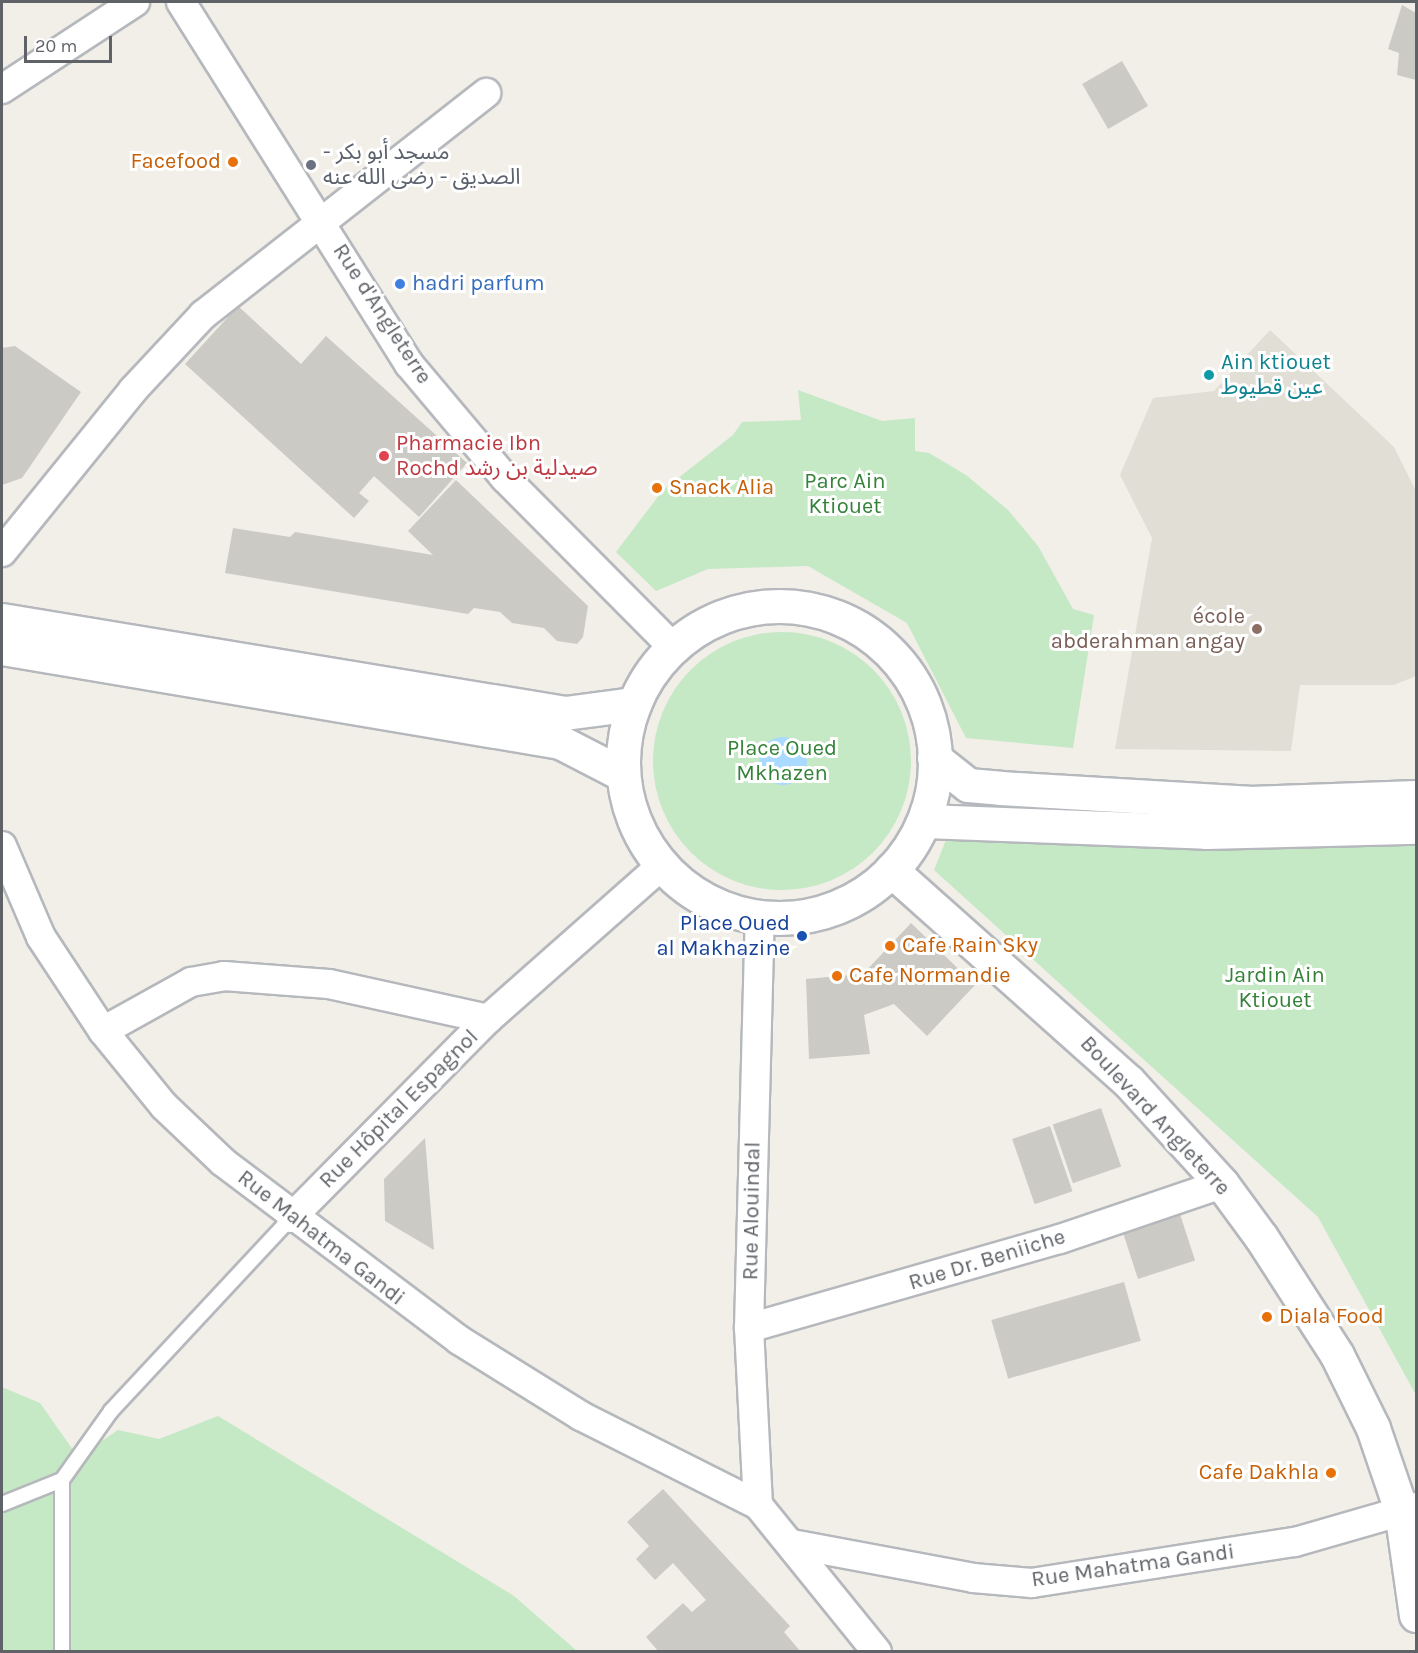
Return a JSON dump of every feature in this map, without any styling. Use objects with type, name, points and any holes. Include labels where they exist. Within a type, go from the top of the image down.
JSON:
[{"type":"main road","points":[[797,607],[840,618],[878,642],[908,675],[927,715],[934,758],[925,821],[891,870],[858,897],[819,913],[760,916],[734,912],[694,894],[661,866],[636,827],[618,772],[634,704],[674,647],[711,622],[753,608],[797,607]]},
{"type":"main road","points":[[2,620],[565,713],[634,704]]},
{"type":"main road","points":[[2,648],[560,742],[618,772]]},
{"type":"main road","points":[[934,758],[968,785],[1000,788],[1249,803],[1416,797]]},
{"type":"main road","points":[[925,821],[1206,832],[1416,827]]},
{"type":"main road","name":"Boulevard Angleterre","points":[[891,870],[1128,1081],[1222,1184],[1337,1355],[1373,1428],[1408,1508],[1416,1615]]},
{"type":"street","points":[[2,89],[135,2]]},
{"type":"street","name":"Rue d'Angleterre","points":[[181,2],[321,218],[409,364],[505,478],[674,647]]},
{"type":"street","points":[[2,552],[126,398],[203,315],[321,218],[486,93]]},
{"type":"street","name":"Rue Mahatma Gandi","points":[[2,846],[41,937],[103,1031],[164,1106],[291,1218],[459,1340],[581,1416],[758,1505]]},
{"type":"street","name":"Rue Hôpital Espagnol","points":[[291,1218],[488,1019],[661,866]]},
{"type":"street","name":"Rue Alouindal","points":[[758,1505],[749,1328],[760,916]]},
{"type":"street","points":[[103,1031],[191,982],[224,976],[329,984],[488,1019]]},
{"type":"street","name":"Rue Dr. Beniiche","points":[[749,1328],[1049,1242],[1222,1184]]},
{"type":"street","points":[[758,1505],[792,1544],[877,1652]]},
{"type":"street","name":"Rue Mahatma Gandi","points":[[792,1544],[973,1578],[1032,1583],[1295,1542],[1408,1508]]},
{"type":"lane","name":"Rue Hôpital Espagnol","points":[[62,1480],[111,1411],[291,1218]]},
{"type":"lane","points":[[2,1504],[62,1480],[62,1652]]},
{"type":"shaded area","points":[[1270,330],[1394,447],[1416,491],[1416,676],[1394,685],[1300,685],[1291,751],[1115,749],[1152,538],[1120,475],[1153,398],[1214,391]]},
{"type":"green space","name":"Parc Ain Ktiouet","points":[[798,390],[882,421],[915,418],[915,451],[929,453],[966,475],[1008,510],[1038,546],[1073,609],[1094,615],[1073,748],[966,738],[907,623],[808,566],[708,569],[656,591],[616,552],[663,490],[733,435],[742,422],[801,420]]},
{"type":"green space","name":"Place Oued Mkhazen","points":[[769,632],[795,632],[820,637],[843,647],[864,661],[882,679],[896,700],[906,723],[911,761],[906,799],[896,822],[882,843],[864,861],[843,875],[820,885],[795,890],[769,890],[744,885],[721,875],[700,861],[682,843],[668,822],[658,799],[653,774],[653,748],[658,723],[668,700],[682,679],[700,661],[721,647],[744,637]]},
{"type":"green space","name":"Jardin Ain Ktiouet","points":[[948,835],[1416,841],[1416,1395],[1318,1217],[934,870]]},
{"type":"green space","points":[[2,1387],[40,1403],[78,1457],[118,1430],[159,1439],[218,1416],[514,1596],[577,1651],[2,1651]]},
{"type":"water","points":[[778,737],[788,737],[800,744],[807,756],[807,766],[800,778],[788,785],[778,785],[763,774],[759,766],[759,756],[770,741]]},
{"type":"building","points":[[1402,5],[1416,13],[1416,80],[1397,75],[1399,53],[1388,49]]},
{"type":"building","points":[[1122,61],[1148,106],[1108,129],[1082,84]]},
{"type":"building","points":[[238,306],[301,364],[326,336],[467,463],[419,517],[374,476],[359,493],[369,501],[354,518],[185,364]]},
{"type":"building","points":[[15,346],[81,392],[22,478],[2,485],[2,348]]},
{"type":"building","points":[[456,480],[588,606],[583,637],[577,644],[557,641],[544,628],[512,623],[500,612],[474,608],[468,614],[225,573],[233,528],[290,537],[295,532],[433,555],[408,531]]},
{"type":"building","points":[[911,923],[975,985],[927,1036],[894,1004],[864,1015],[870,1054],[809,1059],[806,979],[863,974]]},
{"type":"building","points":[[1101,1108],[1121,1167],[1073,1183],[1053,1125]]},
{"type":"building","points":[[1050,1126],[1072,1191],[1035,1204],[1012,1139]]},
{"type":"building","points":[[425,1138],[434,1250],[385,1221],[384,1179]]},
{"type":"building","points":[[1179,1211],[1195,1260],[1138,1279],[1122,1230]]},
{"type":"building","points":[[1124,1282],[1141,1341],[1008,1379],[991,1320]]},
{"type":"building","points":[[663,1489],[790,1626],[784,1632],[801,1652],[659,1652],[646,1637],[683,1603],[692,1612],[706,1600],[673,1563],[655,1580],[636,1559],[649,1546],[627,1522]]},
{"type":"place","name":"Facefood","points":[[233,162]]},
{"type":"place","name":"- مسجد أبو بكر الصديق - رضى الله عنه","points":[[311,165]]},
{"type":"place","name":"hadri parfum","points":[[400,284]]},
{"type":"place","name":"Ain ktiouet عين قطيوط","points":[[1209,375]]},
{"type":"place","name":"Pharmacie Ibn Rochd صيدلية بن رشد","points":[[384,456]]},
{"type":"place","name":"Snack Alia","points":[[657,488]]},
{"type":"place","name":"école abderahman angay","points":[[1257,629]]},
{"type":"place","name":"Place Oued al Makhazine","points":[[802,936]]},
{"type":"place","name":"Cafe Rain Sky","points":[[890,946]]},
{"type":"place","name":"Cafe Normandie","points":[[837,976]]},
{"type":"place","name":"Diala Food","points":[[1267,1317]]},
{"type":"place","name":"Cafe Dakhla","points":[[1331,1473]]}]
